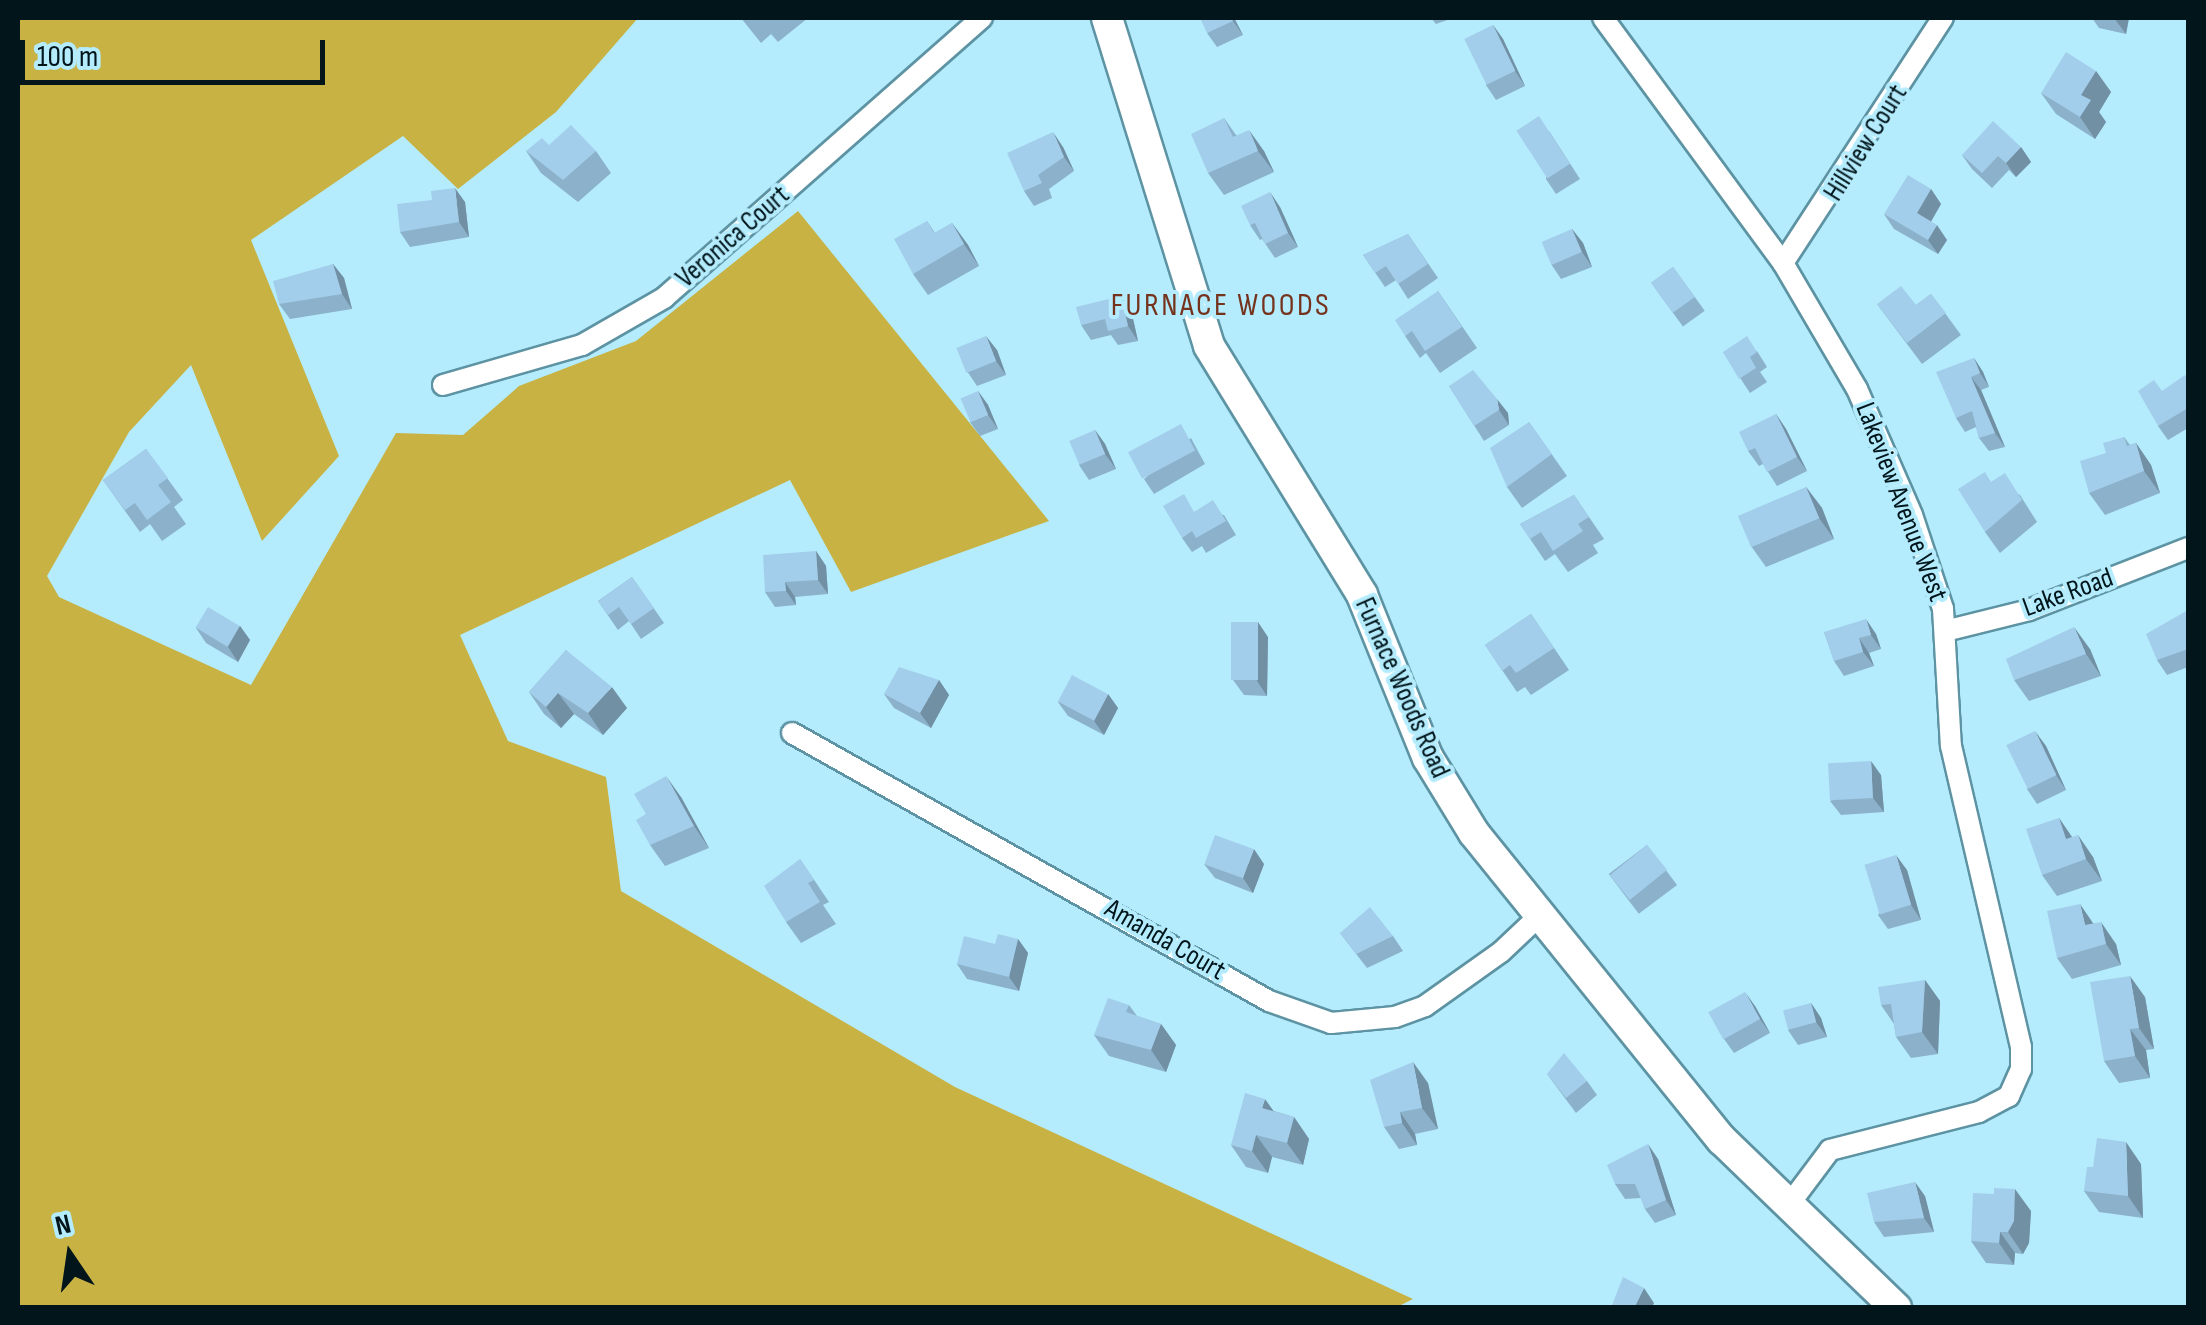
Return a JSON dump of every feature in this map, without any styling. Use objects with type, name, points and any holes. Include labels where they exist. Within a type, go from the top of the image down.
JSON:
[{"type":"street","name":"Veronica Court","points":[[443,385],[582,345],[664,298],[982,18]]},
{"type":"street","name":"Furnace Woods Road","points":[[1107,18],[1209,346],[1362,595],[1428,758],[1474,833],[1722,1140],[1896,1308]]},
{"type":"street","name":"Lakeview Avenue West","points":[[1603,18],[1783,264],[1857,389],[1912,515],[1945,631],[1951,746],[2021,1069],[2008,1096],[1978,1112],[1830,1150],[1788,1206]]},
{"type":"street","name":"Hillview Court","points":[[1783,264],[1943,18]]},
{"type":"street","name":"Lake Road","points":[[1945,631],[2029,610],[2188,548]]},
{"type":"street","name":"Amanda Court","points":[[792,733],[1270,1001],[1331,1022],[1395,1017],[1425,1006],[1502,952],[1538,916]]},
{"type":"shaded area","points":[[18,18],[638,18],[556,112],[458,189],[403,136],[251,240],[339,456],[262,541],[191,365],[129,432],[47,576],[59,597],[251,685],[396,433],[463,435],[519,386],[636,341],[798,211],[1049,521],[851,592],[790,480],[460,635],[508,741],[606,777],[621,891],[955,1087],[1413,1299],[1395,1308],[18,1307]]},
{"type":"building","points":[[1200,18],[1231,18],[1233,21],[1207,33]]},
{"type":"building","points":[[1493,25],[1515,71],[1487,85],[1464,39]]},
{"type":"building","points":[[2066,52],[2096,71],[2081,95],[2091,100],[2080,117],[2041,93]]},
{"type":"building","points":[[1539,116],[1570,164],[1547,179],[1516,131]]},
{"type":"building","points":[[1224,118],[1233,137],[1249,130],[1258,151],[1208,173],[1191,134]]},
{"type":"building","points":[[1993,121],[2021,147],[2006,163],[1998,156],[1982,173],[1962,155]]},
{"type":"building","points":[[571,125],[596,151],[563,180],[526,151],[542,138],[549,145]]},
{"type":"building","points":[[1053,132],[1064,157],[1038,175],[1042,183],[1024,191],[1007,153]]},
{"type":"building","points":[[1908,175],[1931,189],[1917,213],[1937,225],[1928,240],[1884,214]]},
{"type":"building","points":[[455,188],[459,222],[400,232],[397,204],[432,200],[431,191]]},
{"type":"building","points":[[1270,192],[1288,233],[1265,244],[1241,206]]},
{"type":"building","points":[[927,221],[934,233],[952,223],[964,244],[913,274],[894,239]]},
{"type":"building","points":[[1572,229],[1582,252],[1551,265],[1542,242]]},
{"type":"building","points":[[1408,234],[1428,264],[1398,284],[1386,266],[1375,273],[1363,255]]},
{"type":"building","points":[[333,264],[342,294],[279,304],[273,281]]},
{"type":"building","points":[[1673,267],[1695,297],[1673,313],[1651,283]]},
{"type":"building","points":[[1901,286],[1916,305],[1931,294],[1946,313],[1907,343],[1877,304]]},
{"type":"building","points":[[1438,291],[1462,327],[1425,351],[1412,331],[1405,336],[1395,320]]},
{"type":"building","points":[[1121,296],[1128,326],[1108,331],[1105,319],[1081,325],[1076,307]]},
{"type":"building","points":[[986,336],[996,361],[966,373],[956,348]]},
{"type":"building","points":[[1747,336],[1757,352],[1750,357],[1756,368],[1739,379],[1723,352]]},
{"type":"building","points":[[1974,358],[1980,373],[1971,377],[1995,433],[1979,438],[1972,411],[1956,418],[1936,372]]},
{"type":"building","points":[[1473,370],[1497,399],[1499,410],[1474,426],[1449,386]]},
{"type":"building","points":[[2185,375],[2188,408],[2158,426],[2138,391],[2154,380],[2162,391]]},
{"type":"building","points":[[978,391],[988,415],[971,422],[961,398]]},
{"type":"building","points":[[1776,414],[1797,457],[1767,472],[1755,448],[1748,451],[1739,432]]},
{"type":"building","points":[[1529,422],[1552,454],[1507,487],[1490,448]]},
{"type":"building","points":[[1181,424],[1195,450],[1142,479],[1128,452]]},
{"type":"building","points":[[1095,430],[1105,454],[1079,465],[1069,441]]},
{"type":"building","points":[[2124,437],[2127,446],[2136,443],[2144,471],[2089,493],[2080,461],[2106,453],[2103,443]]},
{"type":"building","points":[[146,449],[168,478],[158,485],[171,502],[147,520],[135,503],[125,510],[103,480]]},
{"type":"building","points":[[1985,472],[1991,482],[2005,473],[2022,500],[1985,532],[1958,489]]},
{"type":"building","points":[[1806,487],[1819,518],[1751,547],[1738,516]]},
{"type":"building","points":[[1184,494],[1194,512],[1213,500],[1226,521],[1196,538],[1192,531],[1182,538],[1163,506]]},
{"type":"building","points":[[1574,495],[1589,517],[1578,524],[1583,531],[1553,551],[1541,532],[1530,539],[1520,524]]},
{"type":"building","points":[[816,551],[818,580],[785,582],[786,591],[765,592],[763,555]]},
{"type":"building","points":[[632,577],[654,608],[631,624],[619,607],[608,615],[598,601]]},
{"type":"building","points":[[208,607],[240,626],[227,647],[196,628]]},
{"type":"building","points":[[2188,610],[2188,649],[2157,660],[2146,634]]},
{"type":"building","points":[[1531,614],[1554,648],[1516,673],[1510,665],[1502,671],[1485,645]]},
{"type":"building","points":[[1866,619],[1871,635],[1859,638],[1863,652],[1834,661],[1824,632]]},
{"type":"building","points":[[1231,622],[1258,622],[1258,680],[1231,680]]},
{"type":"building","points":[[2074,627],[2086,654],[2014,680],[2006,659]]},
{"type":"building","points":[[566,650],[612,687],[588,713],[558,693],[546,707],[529,692]]},
{"type":"building","points":[[899,667],[939,680],[920,713],[884,694]]},
{"type":"building","points":[[1072,675],[1108,694],[1094,721],[1058,701]]},
{"type":"building","points":[[2035,731],[2056,775],[2028,789],[2006,745]]},
{"type":"building","points":[[1871,761],[1873,798],[1830,800],[1828,763]]},
{"type":"building","points":[[666,776],[694,826],[650,845],[636,820],[646,814],[634,794]]},
{"type":"building","points":[[2059,818],[2066,839],[2078,835],[2086,859],[2042,875],[2026,829]]},
{"type":"building","points":[[1215,835],[1254,849],[1243,878],[1204,864]]},
{"type":"building","points":[[1647,845],[1667,870],[1630,900],[1610,875]]},
{"type":"building","points":[[1896,855],[1911,905],[1880,914],[1864,865]]},
{"type":"building","points":[[800,859],[814,880],[808,883],[820,902],[786,922],[764,886]]},
{"type":"building","points":[[2080,904],[2085,925],[2101,922],[2106,944],[2057,958],[2047,911]]},
{"type":"building","points":[[1370,907],[1393,936],[1356,954],[1340,933]]},
{"type":"building","points":[[998,934],[1018,939],[1009,977],[957,964],[964,936],[995,944]]},
{"type":"building","points":[[2130,976],[2139,1028],[2130,1029],[2135,1056],[2104,1061],[2090,982]]},
{"type":"building","points":[[1925,980],[1922,1032],[1896,1037],[1891,1004],[1881,1005],[1878,987]]},
{"type":"building","points":[[1745,992],[1760,1019],[1723,1039],[1708,1012]]},
{"type":"building","points":[[1108,998],[1129,1005],[1126,1012],[1161,1024],[1151,1050],[1094,1035]]},
{"type":"building","points":[[1811,1003],[1816,1022],[1788,1030],[1783,1011]]},
{"type":"building","points":[[1564,1053],[1587,1081],[1566,1098],[1547,1074]]},
{"type":"building","points":[[1413,1062],[1422,1108],[1400,1112],[1402,1123],[1384,1127],[1370,1080]]},
{"type":"building","points":[[1245,1093],[1265,1099],[1262,1108],[1294,1117],[1287,1143],[1256,1135],[1252,1151],[1231,1145]]},
{"type":"building","points":[[2097,1138],[2126,1142],[2128,1196],[2084,1191],[2087,1167],[2093,1167]]},
{"type":"building","points":[[1648,1144],[1666,1200],[1645,1209],[1635,1184],[1615,1184],[1607,1165]]},
{"type":"building","points":[[1915,1182],[1924,1218],[1874,1222],[1867,1193]]},
{"type":"building","points":[[1994,1188],[2015,1189],[2014,1221],[2008,1232],[2000,1232],[1999,1243],[1971,1241],[1973,1193],[1994,1194]]},
{"type":"building","points":[[1623,1277],[1644,1288],[1634,1308],[1612,1305]]},
{"type":"district","name":"FURNACE WOODS","points":[[1221,306]]}]
